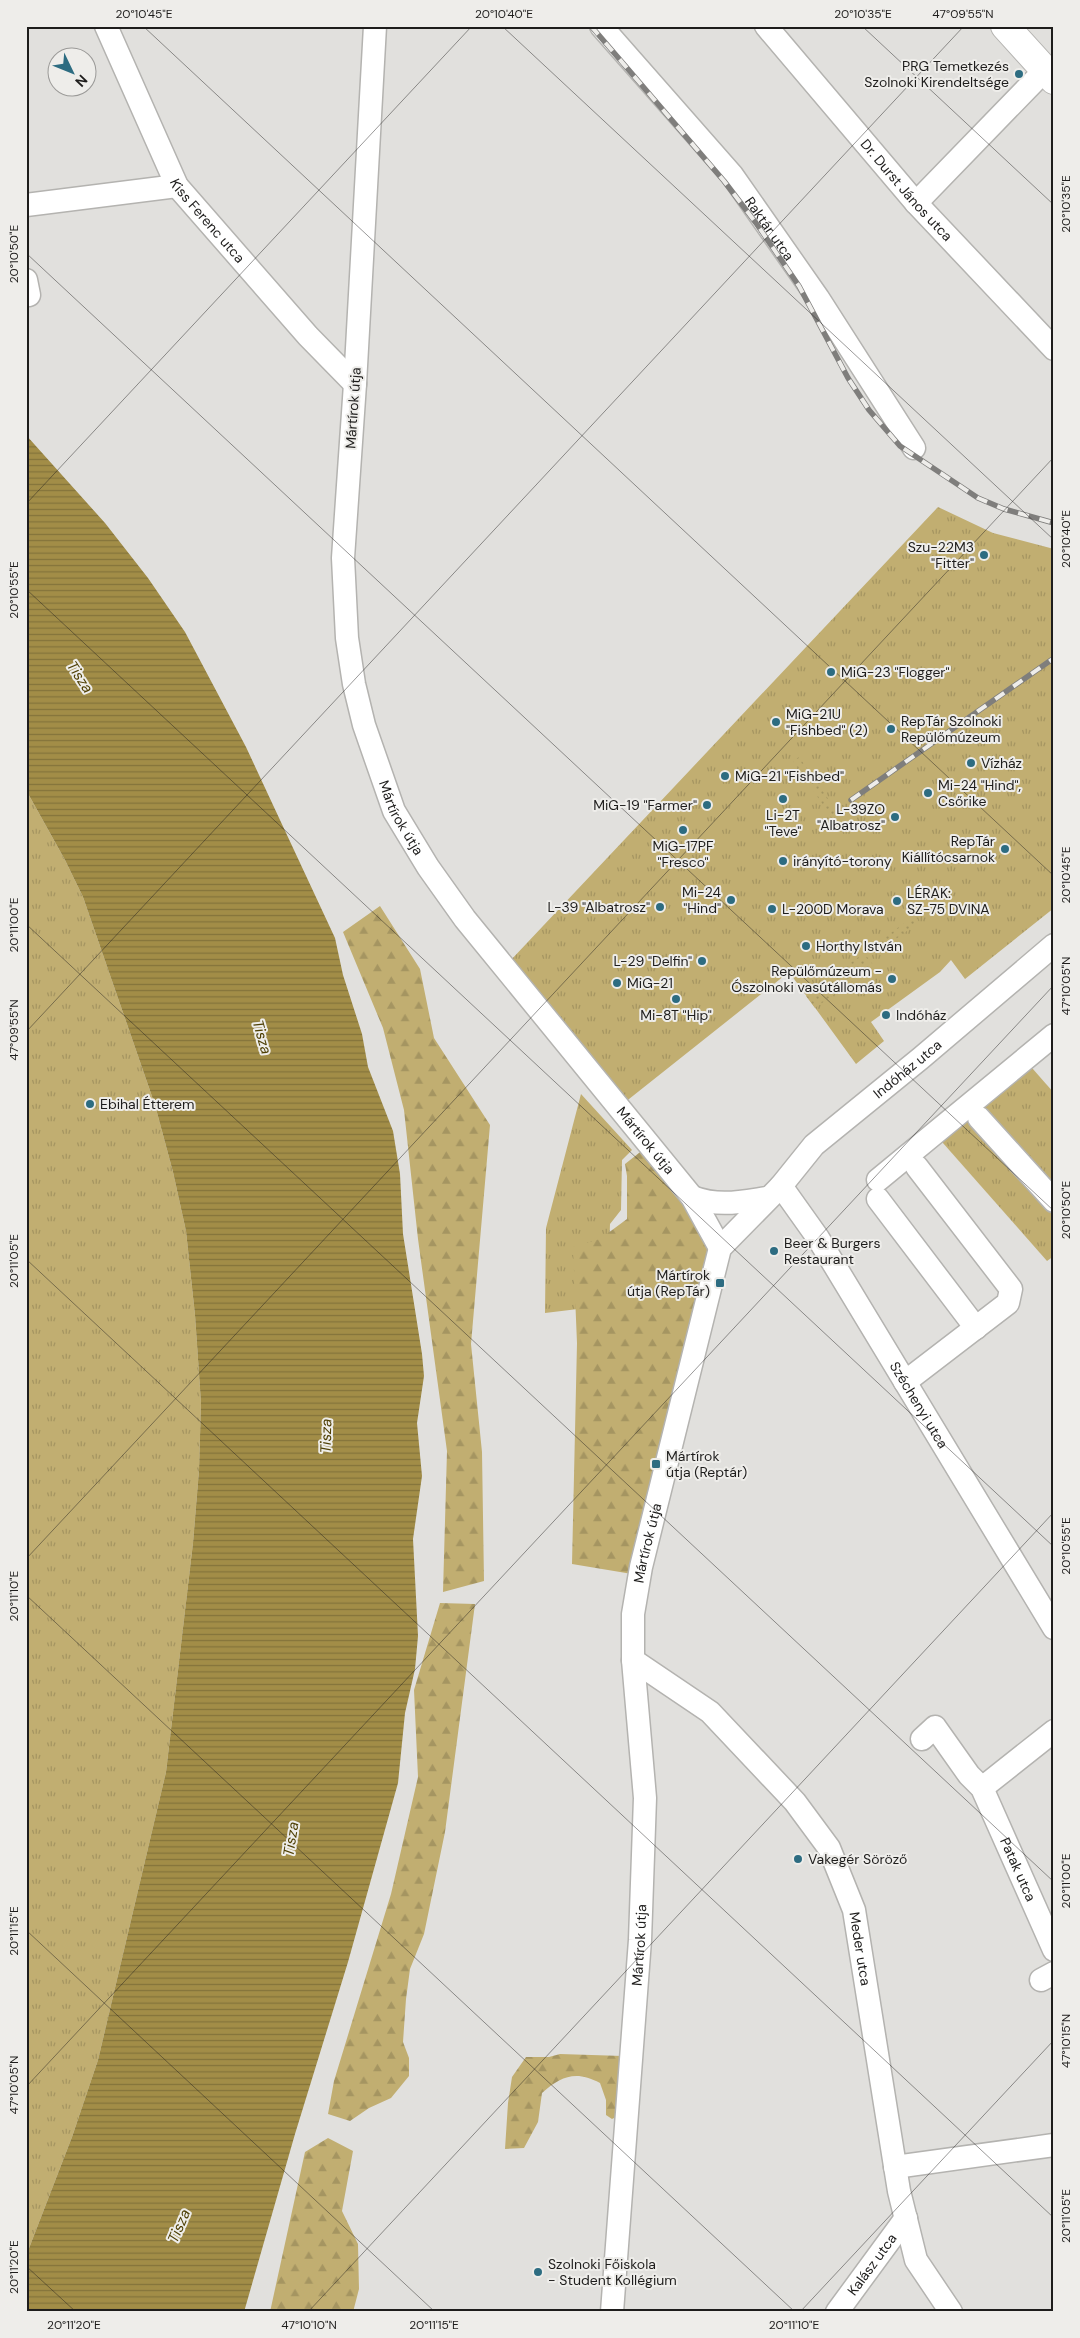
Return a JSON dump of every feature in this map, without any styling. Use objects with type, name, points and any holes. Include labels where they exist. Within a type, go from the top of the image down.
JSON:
[{"type":"main road","points":[[1005,26],[1049,76]]},
{"type":"street","name":"Kiss Ferenc utca","points":[[106,26],[177,186],[308,336],[355,384]]},
{"type":"street","name":"Mártírok útja","points":[[375,26],[355,384],[343,558],[345,619],[354,684],[364,725],[394,811],[428,867],[465,920],[692,1197],[720,1248],[641,1567],[633,1614],[633,1660],[645,1798],[640,1940],[612,2312]]},
{"type":"street","name":"Raktár utca","points":[[601,26],[732,175],[818,298],[914,448]]},
{"type":"street","name":"Dr. Durst János utca","points":[[766,26],[916,203],[1054,349]]},
{"type":"street","points":[[916,203],[1049,76]]},
{"type":"street","points":[[26,206],[177,186]]},
{"type":"street","name":"Indóház utca","points":[[720,1248],[774,1192],[814,1146],[1054,945]]},
{"type":"street","points":[[976,1328],[878,1190],[1054,1035]]},
{"type":"street","points":[[979,1118],[1054,1202]]},
{"type":"street","points":[[906,1382],[1008,1302],[1011,1289],[917,1167]]},
{"type":"street","points":[[692,1197],[707,1203],[726,1204],[774,1192]]},
{"type":"street","name":"Széchenyi utca","points":[[774,1192],[818,1238],[1054,1628]]},
{"type":"street","name":"Meder utca","points":[[633,1660],[710,1712],[795,1802],[829,1848],[854,1910],[895,2167],[916,2260],[951,2312]]},
{"type":"street","name":"Patak utca","points":[[922,1738],[936,1727],[969,1775],[982,1788],[1054,1950]]},
{"type":"street","points":[[982,1788],[1054,1731]]},
{"type":"street","points":[[895,2167],[1054,2145]]},
{"type":"street","name":"Kalász utca","points":[[837,2312],[906,2218]]},
{"type":"green space","name":"RepTár Szolnoki Repülőmúzeum","points":[[938,507],[993,533],[1054,549],[1054,908],[965,979],[951,960],[940,972],[871,1022],[884,1041],[856,1064],[789,972],[624,1103],[510,961]]},
{"type":"green space","points":[[799,757],[838,813],[832,818],[793,761]]},
{"type":"green space","points":[[26,790],[65,860],[83,897],[155,1105],[186,1231],[195,1315],[201,1403],[199,1470],[193,1543],[166,1772],[98,2060],[72,2137],[26,2256]]},
{"type":"green space","points":[[380,906],[420,969],[434,1038],[490,1125],[471,1344],[482,1452],[484,1581],[443,1592],[447,1451],[418,1239],[404,1110],[383,1028],[343,932]]},
{"type":"green space","points":[[915,915],[919,922],[881,950],[876,944]]},
{"type":"green space","points":[[864,953],[874,966],[815,1008],[806,996]]},
{"type":"green space","points":[[1025,1060],[1054,1093],[1054,1256],[1047,1261],[935,1134]]},
{"type":"green space","points":[[581,1094],[632,1150],[622,1160],[621,1210],[610,1224],[608,1279],[578,1309],[545,1313],[546,1228]]},
{"type":"green space","points":[[649,1145],[720,1248],[632,1574],[572,1564],[577,1343],[573,1247],[600,1239],[627,1219],[627,1176],[625,1164]]},
{"type":"green space","points":[[440,1603],[475,1604],[445,1832],[424,1934],[410,1969],[403,2042],[409,2058],[409,2076],[391,2098],[369,2108],[350,2121],[328,2114],[334,2081],[391,1894],[418,1777],[414,1690]]},
{"type":"green space","points":[[560,2054],[623,2056],[620,2115],[612,2119],[606,2115],[606,2100],[600,2083],[576,2076],[562,2079],[542,2093],[538,2122],[524,2148],[505,2149],[512,2077],[526,2057],[549,2057]]},
{"type":"green space","points":[[328,2138],[353,2151],[342,2211],[358,2244],[359,2289],[353,2312],[270,2312],[305,2152]]},
{"type":"water","name":"Tisza","points":[[26,435],[105,523],[148,578],[185,632],[246,747],[335,938],[343,975],[362,1034],[368,1067],[393,1131],[400,1174],[403,1234],[422,1354],[424,1376],[417,1423],[422,1476],[413,1539],[418,1636],[415,1669],[405,1713],[398,1783],[348,1962],[295,2134],[244,2312],[26,2312],[26,2256],[72,2137],[98,2060],[166,1772],[193,1543],[199,1470],[201,1403],[195,1315],[186,1231],[155,1105],[83,897],[65,860],[26,790]]},
{"type":"railway","points":[[591,26],[724,181],[756,223],[799,286],[848,378],[869,410],[900,446],[978,498],[1004,509],[1054,523]]},
{"type":"railway","points":[[851,800],[1054,658]]},
{"type":"place","name":"PRG Temetkezés Szolnoki Kirendeltsége","points":[[1019,74]]},
{"type":"place","name":"Szu-22M3 \"Fitter\"","points":[[984,555]]},
{"type":"place","name":"MiG-23 \"Flogger\"","points":[[831,672]]},
{"type":"place","name":"MiG-21U \"Fishbed\" (2)","points":[[776,722]]},
{"type":"place","name":"RepTár Szolnoki Repülőmúzeum","points":[[891,729]]},
{"type":"place","name":"Vízház","points":[[971,763]]},
{"type":"place","name":"MiG-21 \"Fishbed\"","points":[[725,776]]},
{"type":"place","name":"Mi-24 \"Hind\", Csőrike","points":[[928,793]]},
{"type":"place","name":"Li-2T \"Teve\"","points":[[783,799]]},
{"type":"place","name":"MiG-19 \"Farmer\"","points":[[707,805]]},
{"type":"place","name":"L-39ZO \"Albatrosz\"","points":[[895,817]]},
{"type":"place","name":"MiG-17PF \"Fresco\"","points":[[683,830]]},
{"type":"place","name":"RepTár Kiállítócsarnok","points":[[1005,849]]},
{"type":"place","name":"irányító-torony","points":[[783,861]]},
{"type":"place","name":"Mi-24 \"Hind\"","points":[[731,900]]},
{"type":"place","name":"LÉRAK: SZ-75 DVINA","points":[[897,901]]},
{"type":"place","name":"L-39 \"Albatrosz\"","points":[[660,907]]},
{"type":"place","name":"L-200D Morava","points":[[772,909]]},
{"type":"place","name":"Horthy István","points":[[806,946]]},
{"type":"place","name":"L-29 \"Delfin\"","points":[[702,961]]},
{"type":"place","name":"Repülőmúzeum - Ószolnoki vasútállomás","points":[[892,979]]},
{"type":"place","name":"MiG-21","points":[[617,983]]},
{"type":"place","name":"Mi-8T \"Hip\"","points":[[676,999]]},
{"type":"place","name":"Indóház","points":[[886,1015]]},
{"type":"place","name":"Ebihal Étterem","points":[[90,1104]]},
{"type":"place","name":"Beer & Burgers Restaurant","points":[[774,1251]]},
{"type":"place","name":"Mártírok útja (RepTár)","points":[[720,1283]]},
{"type":"place","name":"Mártírok útja (Reptár)","points":[[656,1464]]},
{"type":"place","name":"Vakegér Söröző","points":[[798,1859]]},
{"type":"place","name":"Szolnoki Főiskola - Student Kollégium","points":[[538,2272]]}]
